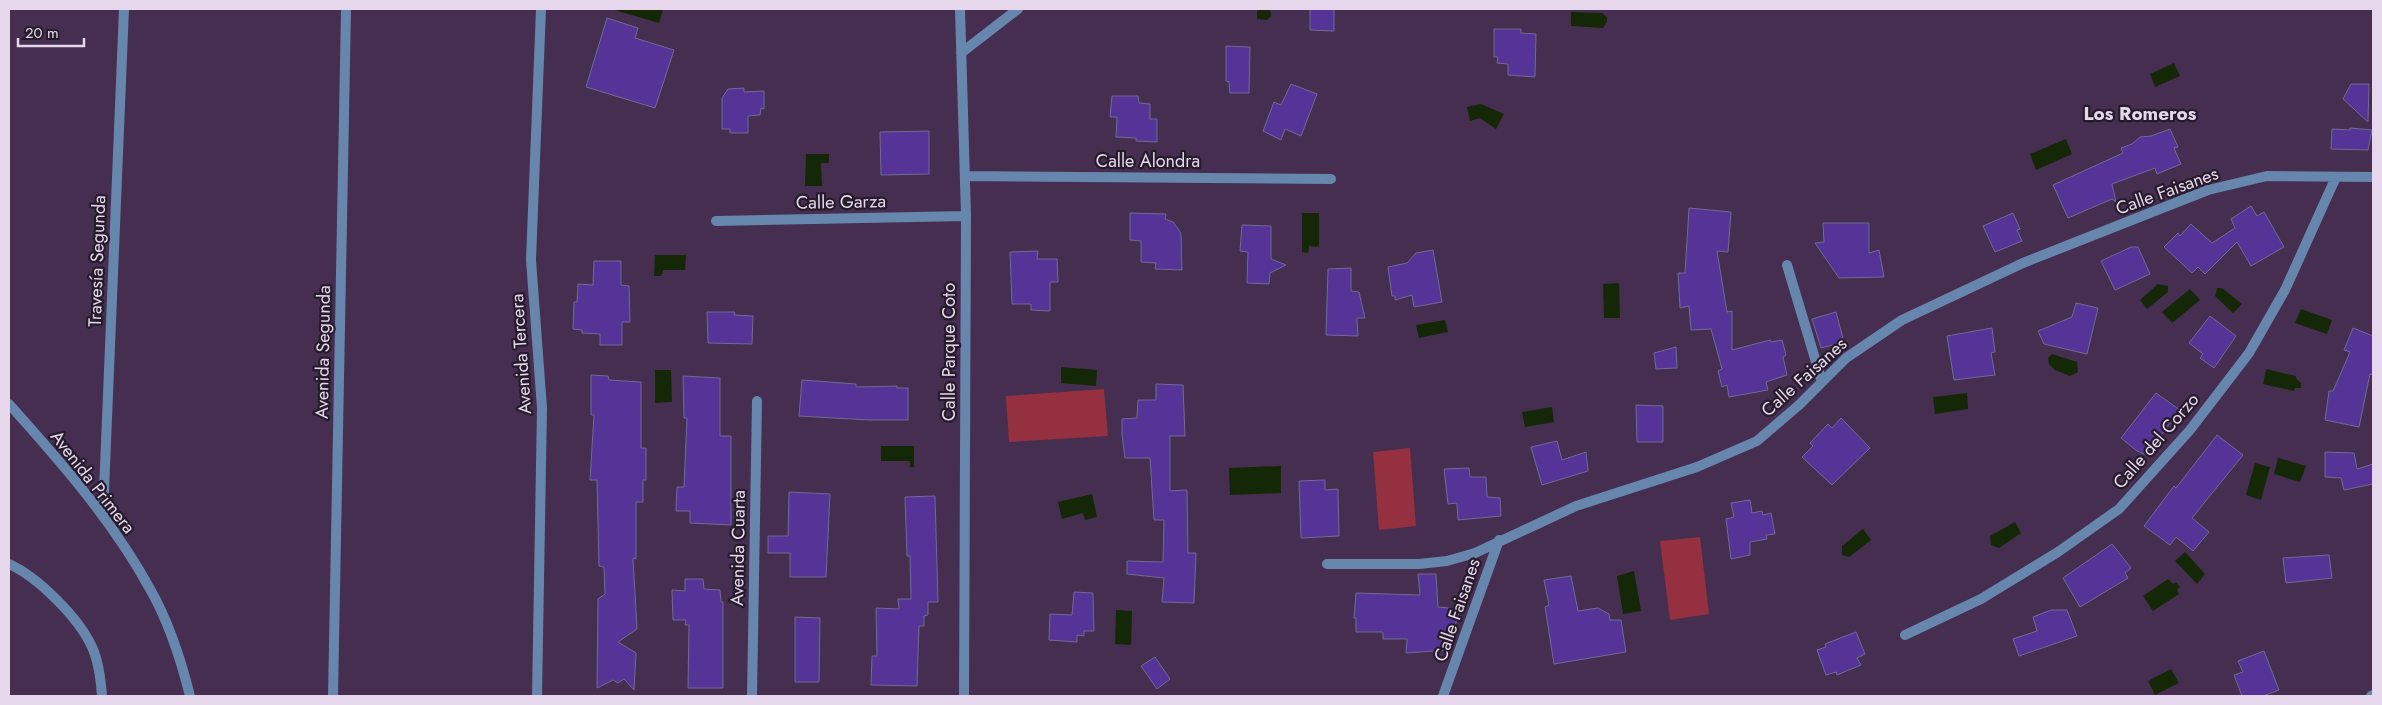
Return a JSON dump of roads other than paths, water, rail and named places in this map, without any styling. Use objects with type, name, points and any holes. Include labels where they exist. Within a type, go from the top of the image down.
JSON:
[{"type":"street","name":"Travesía Segunda","points":[[103,515],[124,9]]},
{"type":"street","name":"Avenida Segunda","points":[[333,696],[346,9]]},
{"type":"street","name":"Avenida Tercera","points":[[537,696],[542,408],[531,260],[541,9]]},
{"type":"street","name":"Calle Parque Coto","points":[[960,9],[966,176],[964,696]]},
{"type":"street","points":[[961,53],[1018,9]]},
{"type":"street","name":"Calle Alondra","points":[[966,176],[1331,179]]},
{"type":"street","name":"Calle Faisanes","points":[[1443,696],[1499,540],[1576,506],[1697,467],[1757,441],[1799,406],[1846,358],[1902,320],[2023,263],[2208,190],[2267,176],[2373,177]]},
{"type":"street","name":"Calle del Corzo","points":[[1905,635],[1981,599],[2058,552],[2119,509],[2190,430],[2249,353],[2285,290],[2336,177]]},
{"type":"street","name":"Calle Garza","points":[[716,221],[966,216]]},
{"type":"street","points":[[1787,265],[1822,382]]},
{"type":"street","name":"Avenida Cuarta","points":[[752,696],[757,401]]},
{"type":"street","name":"Avenida Primera","points":[[9,404],[103,515],[151,590],[180,658],[190,696]]},
{"type":"street","points":[[1327,564],[1419,564],[1447,561],[1475,553],[1499,540]]},
{"type":"street","points":[[9,564],[24,571],[66,609],[92,647],[102,696]]},
{"type":"district","name":"Los Romeros","points":[[2140,113]]}]
